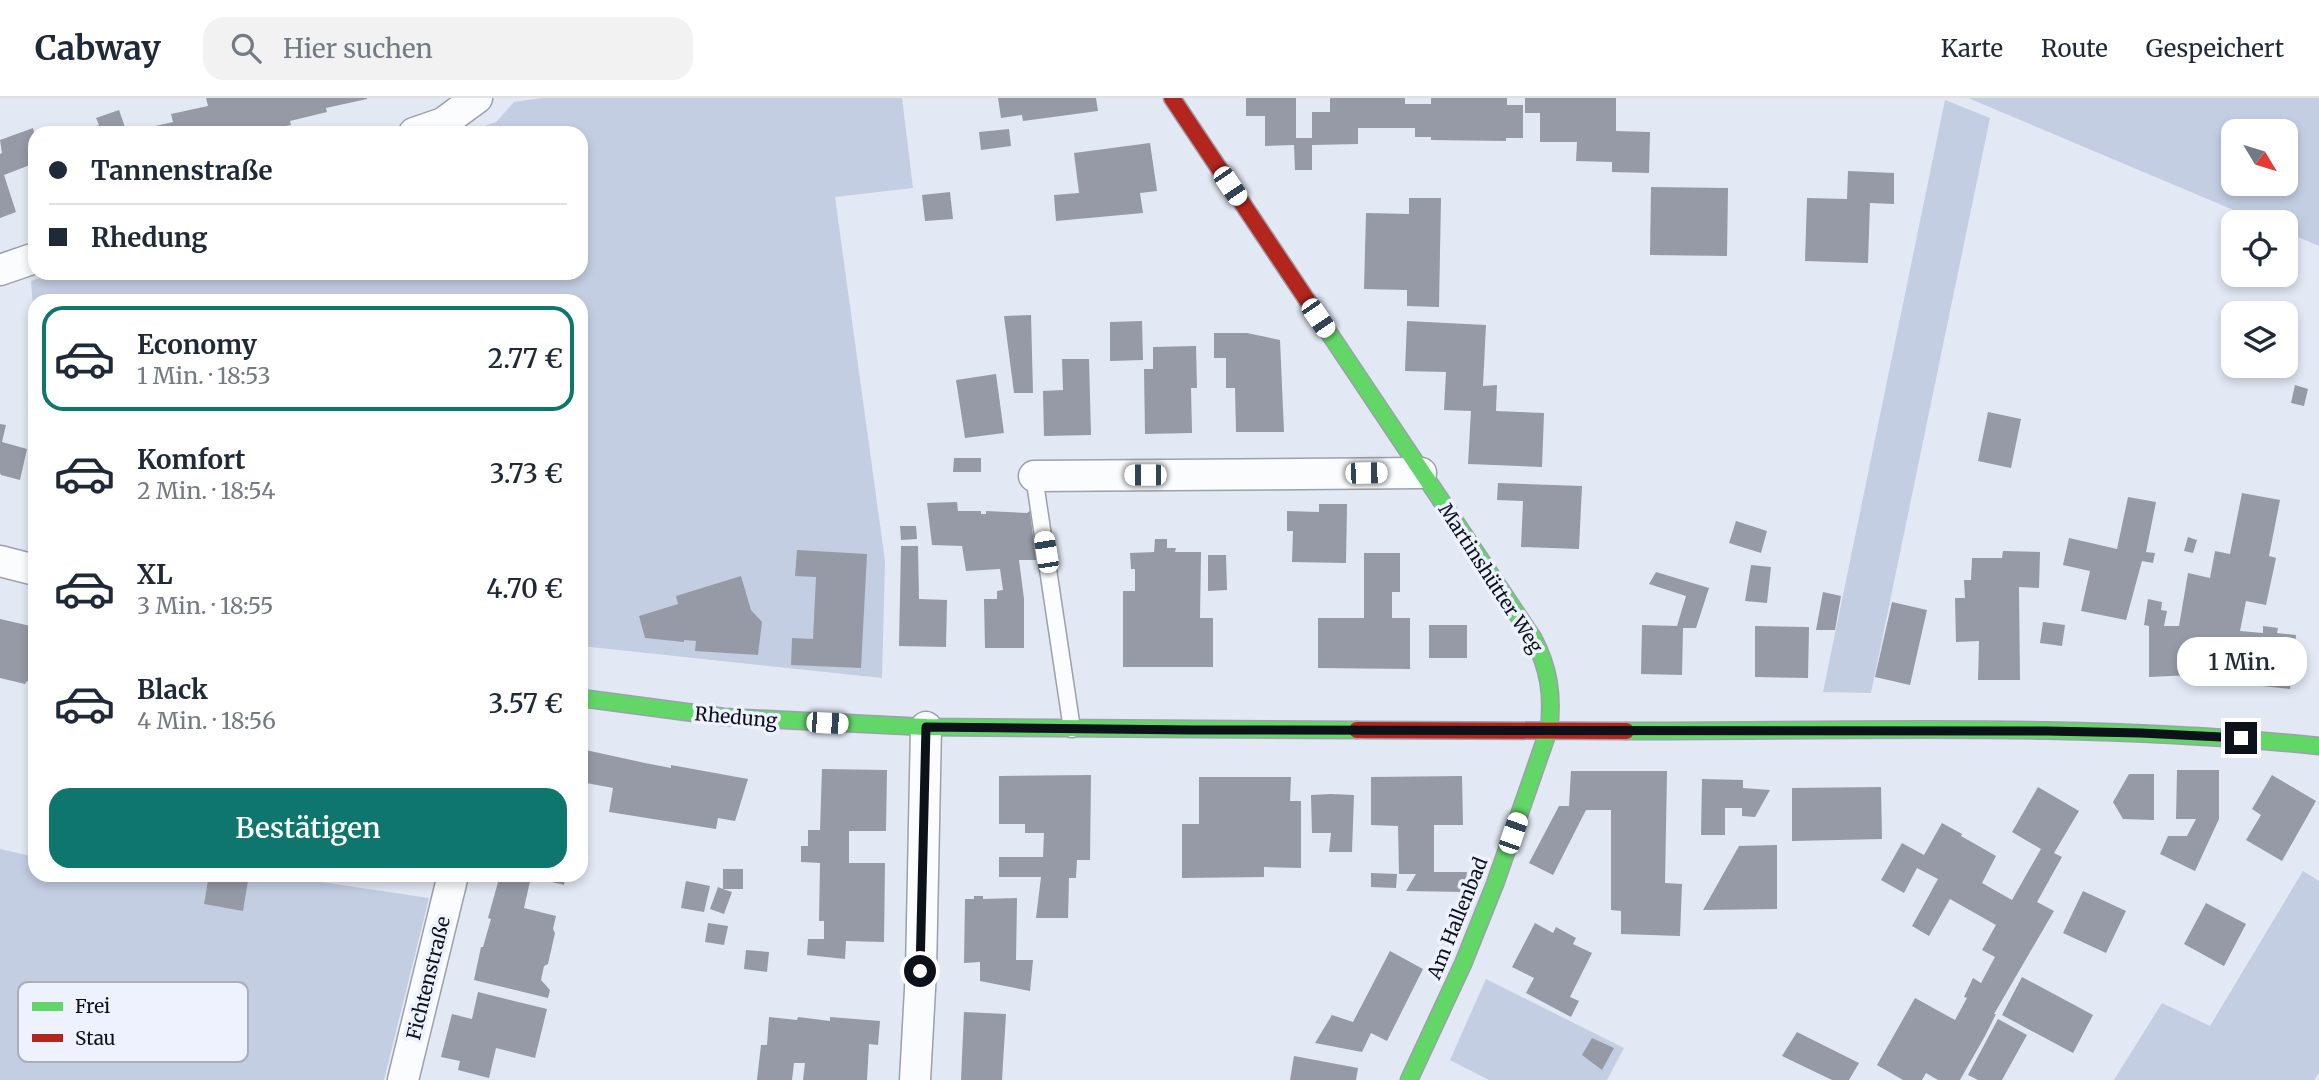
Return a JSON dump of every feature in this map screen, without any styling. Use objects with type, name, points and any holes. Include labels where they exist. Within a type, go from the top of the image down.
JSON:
[{"type":"street","points":[[434,126],[461,112],[477,98]]},
{"type":"street","name":"Martinshütter Weg","points":[[1172,98],[1533,638],[1543,657],[1552,691],[1549,729]]},
{"type":"street","points":[[0,270],[28,260]]},
{"type":"street","points":[[1034,476],[1421,473]]},
{"type":"street","points":[[0,561],[28,568]]},
{"type":"street","name":"Rhedung","points":[[588,699],[724,717],[926,727],[2128,733],[2241,738],[2319,746]]},
{"type":"street","points":[[915,1080],[926,727]]},
{"type":"street","name":"Am Hallenbad","points":[[1409,1080],[1463,964],[1495,884],[1549,729]]},
{"type":"street","name":"Fichtenstraße","points":[[403,1080],[451,882]]},
{"type":"lane","points":[[1034,476],[1072,729]]},
{"type":"shaded area","points":[[542,98],[902,98],[913,188],[835,197],[885,561],[882,678],[588,647],[588,294],[32,294],[31,281],[34,280],[588,280],[588,126],[485,126],[496,122],[514,102]]},
{"type":"shaded area","points":[[1968,98],[2319,98],[2319,246],[2298,237],[2298,210],[2234,210]]},
{"type":"shaded area","points":[[1945,100],[1990,118],[1871,693],[1823,692]]},
{"type":"shaded area","points":[[0,849],[28,855],[28,882],[321,882],[429,898],[384,1080],[0,1080]]},
{"type":"shaded area","points":[[2303,871],[2319,881],[2319,1073],[2314,1080],[2114,1080],[2162,1003],[2210,1026]]},
{"type":"shaded area","points":[[1486,979],[1624,1048],[1607,1080],[1489,1080],[1450,1060]]},
{"type":"building","points":[[206,98],[367,98],[326,108],[327,112],[290,121],[291,125],[286,126],[155,126],[173,122],[171,114],[208,106]]},
{"type":"building","points":[[998,98],[1096,98],[1098,111],[1023,121],[1022,115],[1001,118]]},
{"type":"building","points":[[1246,98],[1296,98],[1296,138],[1312,138],[1312,112],[1330,112],[1330,98],[1405,98],[1405,104],[1431,104],[1431,98],[1507,98],[1507,105],[1523,105],[1523,138],[1506,138],[1506,141],[1431,140],[1431,137],[1415,137],[1415,128],[1358,128],[1358,144],[1312,145],[1312,170],[1295,170],[1294,145],[1265,146],[1265,116],[1246,116]]},
{"type":"building","points":[[1525,98],[1616,98],[1616,131],[1650,132],[1649,173],[1612,172],[1612,162],[1576,161],[1577,142],[1540,142],[1540,113],[1525,113]]},
{"type":"building","points":[[119,110],[125,126],[96,126],[99,125],[96,118]]},
{"type":"building","points":[[1009,129],[1011,146],[981,150],[979,132]]},
{"type":"building","points":[[28,130],[28,166],[4,175],[16,212],[0,218],[2,153],[0,140]]},
{"type":"building","points":[[1150,143],[1157,191],[1140,193],[1143,213],[1056,221],[1054,195],[1079,193],[1074,153]]},
{"type":"building","points":[[1848,171],[1894,173],[1894,204],[1870,203],[1868,263],[1805,261],[1807,198],[1847,199]]},
{"type":"building","points":[[1651,187],[1728,188],[1727,256],[1650,255]]},
{"type":"building","points":[[950,192],[953,219],[925,221],[922,195]]},
{"type":"building","points":[[1409,198],[1441,198],[1439,307],[1407,306],[1407,290],[1364,289],[1366,213],[1409,214]]},
{"type":"building","points":[[1031,315],[1033,393],[1014,393],[1004,316]]},
{"type":"building","points":[[1142,321],[1143,360],[1110,361],[1110,322]]},
{"type":"building","points":[[1407,321],[1486,325],[1483,386],[1497,385],[1496,411],[1544,413],[1542,467],[1468,464],[1471,411],[1444,410],[1446,372],[1405,371]]},
{"type":"building","points":[[1214,333],[1247,333],[1280,340],[1284,432],[1236,432],[1235,388],[1226,388],[1226,358],[1214,358]]},
{"type":"building","points":[[1196,346],[1197,388],[1191,388],[1192,433],[1145,434],[1144,369],[1153,369],[1153,347]]},
{"type":"building","points":[[1062,359],[1089,359],[1091,435],[1044,436],[1043,391],[1063,390]]},
{"type":"building","points":[[996,374],[1004,433],[965,438],[956,380]]},
{"type":"building","points":[[2295,385],[2308,389],[2304,406],[2291,403]]},
{"type":"building","points":[[1988,412],[2021,419],[2011,468],[1978,461]]},
{"type":"building","points":[[0,424],[6,425],[2,442],[27,449],[20,480],[0,473]]},
{"type":"building","points":[[954,458],[981,458],[981,472],[953,472]]},
{"type":"building","points":[[1498,483],[1582,486],[1579,549],[1521,547],[1523,501],[1497,500]]},
{"type":"building","points":[[2242,493],[2280,500],[2269,556],[2276,558],[2266,605],[2246,601],[2240,631],[2263,633],[2263,626],[2278,628],[2277,633],[2296,635],[2290,689],[2234,683],[2236,671],[2207,667],[2193,666],[2193,675],[2149,677],[2149,626],[2144,625],[2148,599],[2162,602],[2161,610],[2167,611],[2164,626],[2179,626],[2188,573],[2210,578],[2215,551],[2230,554]]},
{"type":"building","points":[[2128,497],[2156,502],[2146,552],[2155,553],[2153,563],[2142,561],[2126,620],[2081,611],[2090,571],[2063,565],[2069,538],[2117,549]]},
{"type":"building","points":[[957,502],[958,511],[981,511],[981,514],[986,514],[986,511],[1030,511],[1036,560],[1019,560],[1024,599],[1024,648],[985,648],[984,599],[997,599],[997,591],[1003,590],[1000,569],[966,571],[962,546],[932,545],[927,503]]},
{"type":"building","points":[[1319,504],[1347,504],[1346,563],[1292,562],[1293,531],[1287,531],[1287,511],[1319,512]]},
{"type":"building","points":[[1736,521],[1767,531],[1761,553],[1729,543]]},
{"type":"building","points":[[900,526],[916,526],[917,539],[901,540]]},
{"type":"building","points":[[2188,537],[2197,540],[2193,553],[2184,551]]},
{"type":"building","points":[[1155,539],[1167,539],[1167,548],[1176,548],[1175,552],[1201,552],[1200,618],[1213,618],[1213,667],[1123,667],[1123,591],[1135,591],[1135,569],[1131,569],[1130,553],[1154,552]]},
{"type":"building","points":[[901,546],[918,546],[919,599],[947,600],[946,647],[899,646]]},
{"type":"building","points":[[797,550],[867,554],[861,668],[791,665],[792,638],[813,639],[816,577],[795,576]]},
{"type":"building","points":[[2003,551],[2040,552],[2039,588],[2019,587],[2020,680],[1978,680],[1979,641],[1956,642],[1955,598],[1965,598],[1964,580],[1971,580],[1972,558],[2002,558]]},
{"type":"building","points":[[1364,553],[1400,553],[1400,592],[1392,592],[1392,618],[1410,618],[1410,669],[1318,668],[1318,618],[1364,618]]},
{"type":"building","points":[[1208,555],[1226,555],[1227,590],[1208,591]]},
{"type":"building","points":[[1751,565],[1771,567],[1767,603],[1745,601]]},
{"type":"building","points":[[1656,572],[1709,588],[1696,628],[1683,628],[1682,675],[1641,674],[1642,625],[1677,626],[1686,596],[1649,584]]},
{"type":"building","points":[[741,576],[751,610],[762,622],[758,655],[695,651],[696,641],[645,638],[639,616],[678,604],[676,596]]},
{"type":"building","points":[[1823,592],[1841,596],[1835,630],[1816,630]]},
{"type":"building","points":[[1892,602],[1927,610],[1910,685],[1875,677]]},
{"type":"building","points":[[0,619],[28,625],[28,681],[25,684],[0,678]]},
{"type":"building","points":[[2043,622],[2065,625],[2062,646],[2040,643]]},
{"type":"building","points":[[1429,625],[1467,625],[1467,658],[1429,658]]},
{"type":"building","points":[[1755,626],[1809,627],[1808,678],[1755,677]]},
{"type":"building","points":[[588,750],[671,768],[671,765],[748,779],[735,821],[718,818],[716,829],[609,812],[613,788],[588,783]]},
{"type":"building","points":[[822,769],[887,770],[886,831],[849,831],[849,863],[885,863],[884,942],[846,941],[845,959],[807,955],[808,939],[824,939],[824,921],[819,921],[820,863],[801,862],[801,846],[808,846],[808,830],[820,830]]},
{"type":"building","points":[[2177,770],[2219,770],[2219,819],[2195,871],[2160,854],[2168,836],[2187,836],[2196,819],[2176,819]]},
{"type":"building","points":[[1571,771],[1667,771],[1665,883],[1682,884],[1680,936],[1621,934],[1621,911],[1611,910],[1611,810],[1586,810],[1553,875],[1529,863],[1559,806],[1569,806]]},
{"type":"building","points":[[2129,774],[2154,774],[2154,820],[2123,819],[2113,802]]},
{"type":"building","points":[[1091,775],[1090,860],[1077,860],[1076,878],[1069,878],[1068,918],[1036,918],[1041,877],[999,877],[999,857],[1043,857],[1044,833],[1025,833],[1025,824],[999,824],[999,776]]},
{"type":"building","points":[[2272,775],[2316,801],[2282,861],[2246,840],[2261,815],[2252,809]]},
{"type":"building","points":[[1462,776],[1463,825],[1434,825],[1434,872],[1467,872],[1464,892],[1406,891],[1416,874],[1399,874],[1398,826],[1371,825],[1371,777]]},
{"type":"building","points":[[1199,777],[1291,777],[1290,801],[1301,801],[1301,868],[1264,867],[1264,877],[1182,878],[1182,824],[1199,824]]},
{"type":"building","points":[[1702,779],[1743,780],[1743,788],[1770,790],[1755,817],[1742,816],[1742,808],[1725,808],[1725,835],[1701,835]]},
{"type":"building","points":[[1881,787],[1882,839],[1792,841],[1792,788]]},
{"type":"building","points":[[2038,787],[2079,811],[2054,853],[2062,857],[2037,902],[2054,911],[1994,1014],[1960,1080],[1938,1080],[1926,1073],[1922,1080],[1903,1080],[1877,1065],[1915,998],[1955,1020],[1967,998],[1964,997],[1973,978],[1981,983],[1995,957],[1982,950],[1996,925],[1950,899],[1929,936],[1912,926],[1938,879],[1917,868],[1904,893],[1881,880],[1902,843],[1924,855],[1942,823],[1996,856],[1982,883],[2012,900],[2041,849],[2012,832]]},
{"type":"building","points":[[1311,795],[1354,795],[1352,852],[1329,852],[1331,833],[1312,833]]},
{"type":"building","points":[[1777,845],[1777,909],[1703,910],[1739,846]]},
{"type":"building","points":[[723,869],[743,869],[743,889],[723,889]]},
{"type":"building","points":[[1371,873],[1397,874],[1396,888],[1371,887]]},
{"type":"building","points":[[686,881],[710,886],[704,912],[681,908]]},
{"type":"building","points":[[208,882],[248,882],[243,911],[204,904]]},
{"type":"building","points":[[498,882],[530,882],[524,908],[556,916],[548,964],[544,966],[541,980],[550,990],[548,998],[474,980],[481,947],[491,919],[488,918]]},
{"type":"building","points":[[718,887],[732,892],[724,914],[710,909]]},
{"type":"building","points":[[2083,891],[2126,911],[2106,953],[2063,933]]},
{"type":"building","points":[[974,896],[983,896],[983,899],[1017,898],[1016,960],[1033,960],[1030,991],[980,981],[980,962],[964,963],[965,899],[974,899]]},
{"type":"building","points":[[2206,903],[2246,924],[2224,966],[2184,944]]},
{"type":"building","points":[[708,923],[728,926],[724,945],[705,942]]},
{"type":"building","points":[[1535,923],[1553,933],[1556,927],[1576,938],[1573,944],[1592,953],[1570,997],[1579,1001],[1571,1017],[1526,993],[1534,978],[1512,967]]},
{"type":"building","points":[[746,950],[769,952],[767,972],[744,969]]},
{"type":"building","points":[[1390,951],[1423,969],[1387,1041],[1371,1033],[1362,1052],[1315,1043],[1332,1015],[1353,1022]]},
{"type":"building","points":[[2022,977],[2093,1015],[2073,1053],[2002,1015]]},
{"type":"building","points":[[478,992],[547,1009],[535,1058],[496,1048],[489,1078],[458,1070],[460,1061],[441,1057],[452,1014],[472,1019]]},
{"type":"building","points":[[964,1012],[1006,1014],[1002,1080],[961,1080]]},
{"type":"building","points":[[769,1017],[830,1021],[830,1017],[880,1021],[878,1045],[869,1044],[867,1080],[803,1080],[805,1063],[794,1063],[792,1080],[757,1080],[761,1045],[767,1045]]},
{"type":"building","points":[[1998,1019],[2027,1035],[2002,1080],[1978,1080],[1968,1075]]},
{"type":"building","points":[[1797,1032],[1859,1063],[1849,1080],[1832,1080],[1782,1056]]},
{"type":"building","points":[[1592,1038],[1614,1048],[1602,1070],[1582,1055]]},
{"type":"building","points":[[1294,1056],[1358,1068],[1356,1080],[1290,1080]]},
{"type":"traffic: fast","points":[[1307,300],[1533,638],[1543,660],[1548,682],[1549,729],[1495,884],[1463,964],[1409,1080]]},
{"type":"traffic: fast","points":[[588,699],[724,717],[926,727],[1357,730]]},
{"type":"traffic: fast","points":[[1626,731],[2060,731],[2233,738],[2319,746]]},
{"type":"traffic: jam","points":[[1172,98],[1307,300]]},
{"type":"traffic: jam","points":[[1357,730],[1626,731]]},
{"type":"route","points":[[920,971],[926,727],[2047,731],[2241,738]]}]
